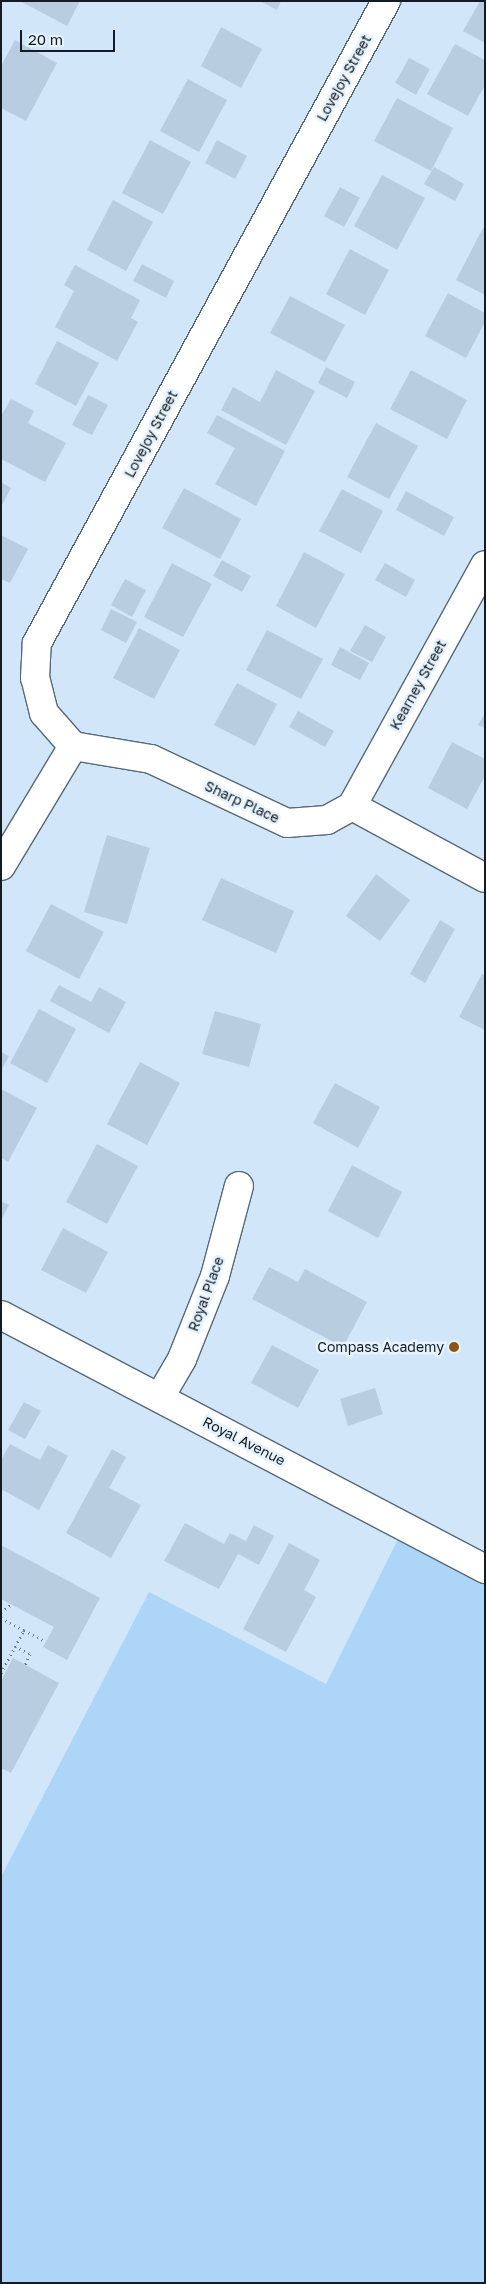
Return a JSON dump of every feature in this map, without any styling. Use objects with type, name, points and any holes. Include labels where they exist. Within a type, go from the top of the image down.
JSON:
[{"type":"street","name":"Lovejoy Street","points":[[73,746],[44,714],[35,678],[38,643],[386,1]]},
{"type":"street","name":"Kearney Street","points":[[352,806],[485,565]]},
{"type":"street","name":"Sharp Place","points":[[73,746],[151,759],[286,823],[327,820],[352,806]]},
{"type":"street","points":[[1,866],[73,746]]},
{"type":"street","points":[[352,806],[485,878]]},
{"type":"street","name":"Royal Place","points":[[160,1398],[182,1359],[215,1276],[239,1186]]},
{"type":"street","name":"Royal Avenue","points":[[1,1315],[485,1570]]},
{"type":"path","points":[[1,1612],[12,1604]]},
{"type":"path","points":[[1,1618],[45,1641]]},
{"type":"path","points":[[1,1672],[24,1630]]},
{"type":"path","points":[[15,1646],[30,1654],[25,1665]]},
{"type":"shaded area","points":[[405,1525],[485,1569],[485,2283],[1,2283],[1,1877],[149,1592],[326,1684]]},
{"type":"building","points":[[20,1],[80,1],[67,26]]},
{"type":"building","points":[[260,1],[281,1],[277,10]]},
{"type":"building","points":[[480,1],[485,1],[485,43],[463,31]]},
{"type":"building","points":[[221,27],[262,49],[241,88],[201,66]]},
{"type":"building","points":[[15,40],[57,63],[26,121],[1,108],[1,66]]},
{"type":"building","points":[[455,44],[485,60],[485,85],[468,116],[427,94]]},
{"type":"building","points":[[409,58],[430,69],[416,95],[395,83]]},
{"type":"building","points":[[188,79],[227,100],[199,152],[160,131]]},
{"type":"building","points":[[397,98],[453,128],[431,171],[374,141]]},
{"type":"building","points":[[150,140],[191,162],[163,214],[122,193]]},
{"type":"building","points":[[217,140],[247,156],[235,179],[205,163]]},
{"type":"building","points":[[434,167],[464,184],[455,201],[424,184]]},
{"type":"building","points":[[382,175],[425,198],[397,250],[354,226]]},
{"type":"building","points":[[340,187],[360,198],[344,227],[324,216]]},
{"type":"building","points":[[113,200],[153,222],[126,271],[87,250]]},
{"type":"building","points":[[483,228],[485,229],[485,295],[456,280]]},
{"type":"building","points":[[350,249],[389,270],[365,315],[326,294]]},
{"type":"building","points":[[142,264],[174,281],[166,298],[133,281]]},
{"type":"building","points":[[75,265],[140,300],[131,318],[138,322],[117,361],[55,327],[74,291],[64,285]]},
{"type":"building","points":[[448,293],[485,313],[485,322],[466,358],[425,336]]},
{"type":"building","points":[[290,296],[345,325],[325,362],[270,333]]},
{"type":"building","points":[[57,341],[99,363],[76,406],[35,384]]},
{"type":"building","points":[[326,367],[355,382],[347,398],[318,383]]},
{"type":"building","points":[[276,370],[315,391],[286,445],[221,410],[233,387],[260,402]]},
{"type":"building","points":[[411,370],[467,400],[447,439],[390,409]]},
{"type":"building","points":[[88,395],[108,405],[92,435],[72,425]]},
{"type":"building","points":[[11,399],[34,411],[28,423],[66,443],[45,482],[1,459],[1,416]]},
{"type":"building","points":[[217,415],[285,451],[256,506],[215,484],[235,448],[207,433]]},
{"type":"building","points":[[376,423],[418,446],[389,499],[347,477]]},
{"type":"building","points":[[1,482],[11,488],[1,507]]},
{"type":"building","points":[[184,488],[241,519],[220,559],[162,528]]},
{"type":"building","points":[[342,489],[383,511],[361,553],[319,531]]},
{"type":"building","points":[[406,491],[454,517],[444,536],[396,510]]},
{"type":"building","points":[[1,535],[28,549],[10,583],[1,579]]},
{"type":"building","points":[[304,552],[345,574],[316,628],[276,606]]},
{"type":"building","points":[[222,560],[251,576],[242,592],[213,576]]},
{"type":"building","points":[[172,563],[212,584],[183,637],[144,617]]},
{"type":"building","points":[[385,563],[415,580],[406,597],[375,580]]},
{"type":"building","points":[[125,579],[146,590],[132,617],[111,605]]},
{"type":"building","points":[[111,609],[137,622],[126,643],[101,630]]},
{"type":"building","points":[[365,625],[386,637],[372,662],[350,651]]},
{"type":"building","points":[[139,628],[180,650],[154,699],[113,678]]},
{"type":"building","points":[[267,630],[323,659],[301,699],[246,670]]},
{"type":"building","points":[[340,647],[369,663],[360,680],[331,665]]},
{"type":"building","points":[[237,683],[277,704],[255,746],[214,725]]},
{"type":"building","points":[[298,711],[334,731],[325,747],[289,727]]},
{"type":"building","points":[[485,713],[485,728],[478,725]]},
{"type":"building","points":[[452,742],[485,759],[485,776],[467,809],[428,788]]},
{"type":"building","points":[[107,835],[150,848],[127,924],[84,912]]},
{"type":"building","points":[[376,874],[410,900],[380,941],[346,916]]},
{"type":"building","points":[[221,878],[294,911],[276,953],[202,920]]},
{"type":"building","points":[[51,904],[104,932],[79,979],[26,951]]},
{"type":"building","points":[[440,920],[455,929],[425,983],[410,974]]},
{"type":"building","points":[[482,974],[485,975],[485,1030],[459,1017]]},
{"type":"building","points":[[59,985],[91,1002],[99,987],[126,1002],[109,1033],[50,1001]]},
{"type":"building","points":[[39,1009],[76,1029],[47,1083],[10,1063]]},
{"type":"building","points":[[215,1011],[261,1024],[249,1067],[202,1054]]},
{"type":"building","points":[[1,1052],[9,1056],[1,1071]]},
{"type":"building","points":[[140,1062],[180,1083],[147,1145],[107,1124]]},
{"type":"building","points":[[335,1083],[380,1107],[358,1148],[313,1123]]},
{"type":"building","points":[[1,1089],[37,1108],[8,1162],[1,1158]]},
{"type":"building","points":[[97,1144],[138,1166],[107,1224],[66,1202]]},
{"type":"building","points":[[352,1165],[402,1192],[378,1238],[328,1211]]},
{"type":"building","points":[[1,1201],[9,1205],[1,1220]]},
{"type":"building","points":[[63,1228],[108,1252],[86,1293],[41,1270]]},
{"type":"building","points":[[269,1267],[298,1282],[305,1269],[367,1302],[343,1347],[252,1299]]},
{"type":"building","points":[[272,1345],[319,1370],[298,1408],[251,1383]]},
{"type":"building","points":[[375,1388],[383,1414],[348,1426],[340,1399]]},
{"type":"building","points":[[24,1402],[41,1411],[25,1439],[8,1430]]},
{"type":"building","points":[[10,1444],[40,1460],[48,1445],[68,1456],[39,1510],[1,1489],[1,1460]]},
{"type":"building","points":[[112,1449],[126,1457],[109,1488],[141,1505],[111,1558],[66,1533]]},
{"type":"building","points":[[185,1523],[224,1544],[230,1533],[246,1541],[254,1525],[274,1536],[259,1565],[238,1554],[219,1589],[164,1561]]},
{"type":"building","points":[[289,1543],[320,1560],[304,1590],[316,1597],[286,1652],[243,1629]]},
{"type":"building","points":[[1,1545],[100,1598],[67,1660],[43,1647],[54,1627],[1,1599]]},
{"type":"building","points":[[13,1658],[59,1683],[11,1773],[1,1768],[1,1681]]},
{"type":"place","name":"Compass Academy","points":[[454,1347]]}]
